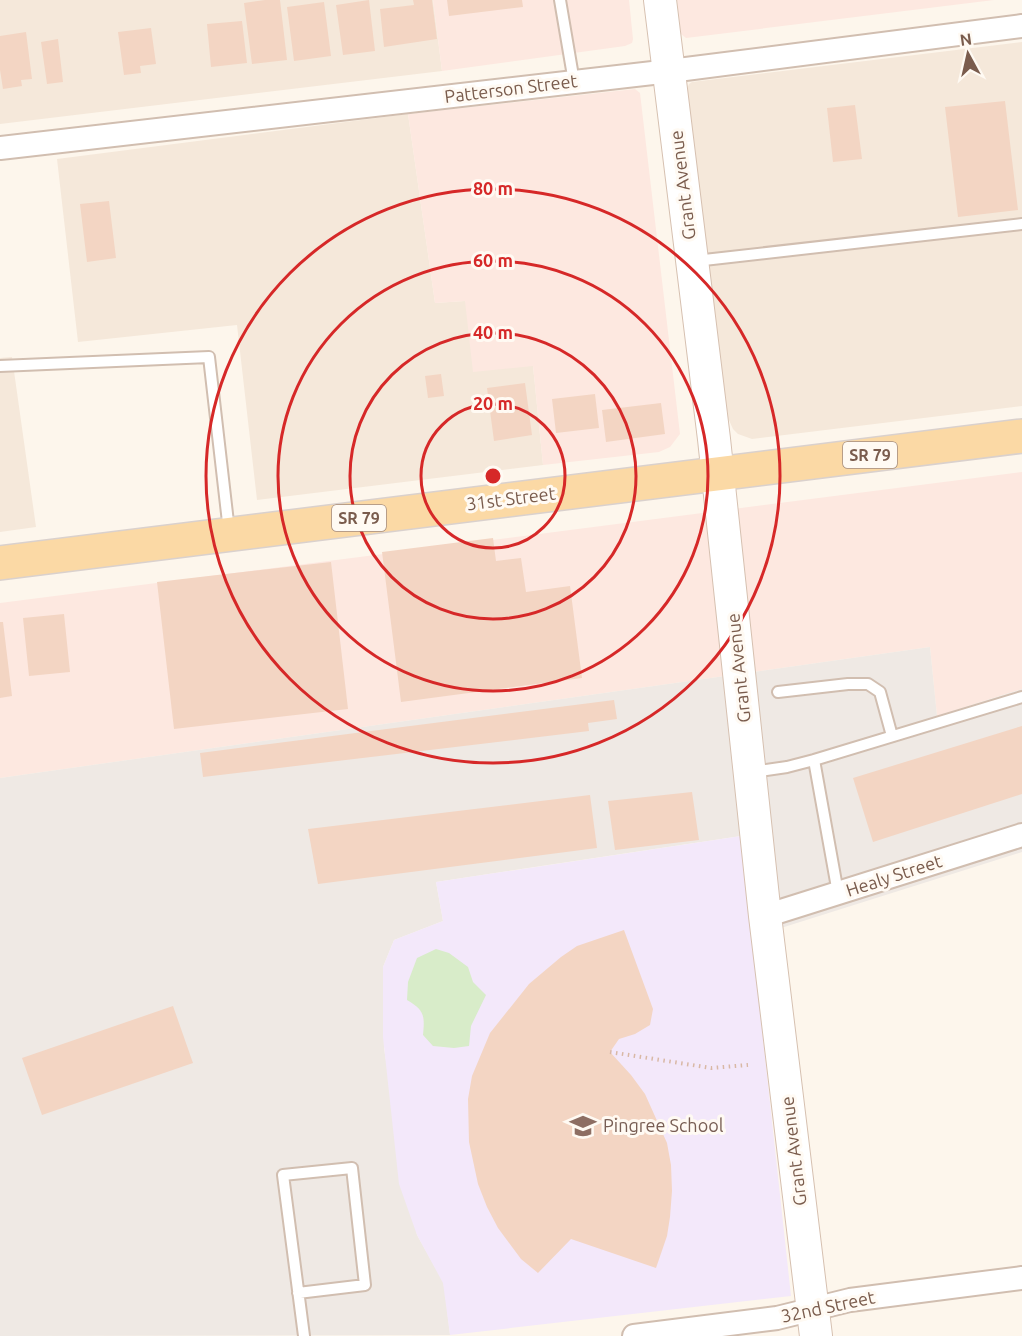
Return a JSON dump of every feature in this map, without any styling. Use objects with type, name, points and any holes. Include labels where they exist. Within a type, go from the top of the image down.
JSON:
[{"type":"main road","name":"31st Street","points":[[0,563],[1022,436]]},
{"type":"street","name":"Grant Avenue","points":[[660,0],[717,473],[765,916],[814,1323]]},
{"type":"street","name":"Patterson Street","points":[[0,148],[670,71],[1022,26]]},
{"type":"street","name":"Healy Street","points":[[765,916],[1022,835]]},
{"type":"street","name":"32nd Street","points":[[634,1336],[777,1318],[814,1323],[850,1300],[1022,1278]]},
{"type":"lane","points":[[560,0],[574,82]]},
{"type":"lane","points":[[692,261],[1022,224]]},
{"type":"lane","points":[[0,366],[209,357],[229,534]]},
{"type":"lane","points":[[778,692],[868,684],[880,692],[892,736]]},
{"type":"lane","points":[[750,773],[814,760],[1022,697]]},
{"type":"lane","points":[[814,760],[838,893]]},
{"type":"lane","points":[[298,1293],[365,1285],[351,1168],[283,1175],[298,1293],[304,1336]]},
{"type":"path","points":[[610,1052],[711,1068],[748,1065]]},
{"type":"shaded area","points":[[0,0],[433,0],[442,71],[0,124]]},
{"type":"shaded area","points":[[433,0],[629,0],[633,39],[632,43],[625,46],[442,71]]},
{"type":"shaded area","points":[[677,0],[994,0],[686,38],[681,34]]},
{"type":"shaded area","points":[[1022,42],[1022,406],[752,439],[738,434],[728,418],[687,89],[689,84]]},
{"type":"shaded area","points":[[635,89],[640,93],[680,434],[670,447],[659,452],[543,465],[533,366],[473,372],[465,301],[435,303],[408,114]]},
{"type":"shaded area","points":[[408,114],[435,303],[465,301],[533,366],[543,465],[257,500],[237,325],[78,342],[57,159]]},
{"type":"shaded area","points":[[12,357],[36,527],[0,532],[0,358]]},
{"type":"shaded area","points":[[1022,472],[1022,689],[937,716],[930,647],[0,778],[0,603]]},
{"type":"shaded area","points":[[930,647],[937,716],[1022,689],[1022,852],[781,928],[767,832],[436,882],[443,921],[394,940],[383,967],[384,1049],[417,1235],[444,1283],[450,1335],[0,1336],[0,778]]},
{"type":"shaded area","points":[[741,836],[791,1296],[450,1335],[443,1283],[417,1235],[399,1184],[383,1037],[383,967],[394,940],[443,921],[436,882]]},
{"type":"green space","points":[[436,949],[449,953],[468,967],[473,982],[486,995],[471,1026],[469,1046],[454,1048],[433,1046],[423,1035],[424,1022],[420,1010],[407,1000],[408,982],[417,958]]},
{"type":"building","points":[[280,0],[287,60],[252,64],[244,3]]},
{"type":"building","points":[[369,0],[375,51],[343,55],[336,5]]},
{"type":"building","points":[[413,0],[432,0],[437,39],[384,47],[380,9],[414,5]]},
{"type":"building","points":[[447,0],[522,0],[523,7],[449,16]]},
{"type":"building","points":[[324,2],[331,56],[294,61],[287,7]]},
{"type":"building","points":[[242,21],[247,63],[211,67],[207,24]]},
{"type":"building","points":[[151,28],[156,64],[140,66],[141,73],[124,75],[118,32]]},
{"type":"building","points":[[26,32],[32,79],[21,80],[22,86],[3,89],[0,70],[0,36]]},
{"type":"building","points":[[58,39],[63,82],[47,84],[41,42]]},
{"type":"building","points":[[1005,101],[1018,210],[958,217],[945,107]]},
{"type":"building","points":[[855,105],[862,159],[833,162],[827,108]]},
{"type":"building","points":[[109,201],[116,258],[87,262],[80,204]]},
{"type":"building","points":[[441,374],[444,396],[428,398],[425,376]]},
{"type":"building","points":[[525,383],[532,435],[494,441],[487,388]]},
{"type":"building","points":[[595,394],[599,428],[556,433],[552,399]]},
{"type":"building","points":[[661,403],[665,434],[606,442],[602,410]]},
{"type":"building","points":[[493,538],[496,561],[521,558],[526,592],[570,586],[582,678],[401,702],[382,552]]},
{"type":"building","points":[[331,562],[348,709],[174,729],[157,582]]},
{"type":"building","points":[[64,614],[70,672],[29,676],[23,618]]},
{"type":"building","points":[[0,622],[3,622],[12,696],[0,698]]},
{"type":"building","points":[[614,700],[617,719],[588,723],[589,731],[203,777],[200,753]]},
{"type":"building","points":[[1022,726],[1022,794],[873,842],[853,778]]},
{"type":"building","points":[[692,792],[699,840],[615,850],[608,801]]},
{"type":"building","points":[[590,795],[597,848],[318,884],[308,829]]},
{"type":"building","points":[[624,930],[653,1009],[650,1025],[635,1034],[619,1039],[610,1052],[645,1094],[667,1143],[672,1191],[667,1236],[656,1268],[571,1239],[538,1273],[521,1259],[498,1228],[478,1184],[469,1142],[468,1099],[472,1076],[490,1033],[529,984],[577,946]]},
{"type":"building","points":[[173,1006],[193,1063],[42,1115],[22,1058]]},
{"type":"place","name":"Pingree School","points":[[583,1126]]}]
